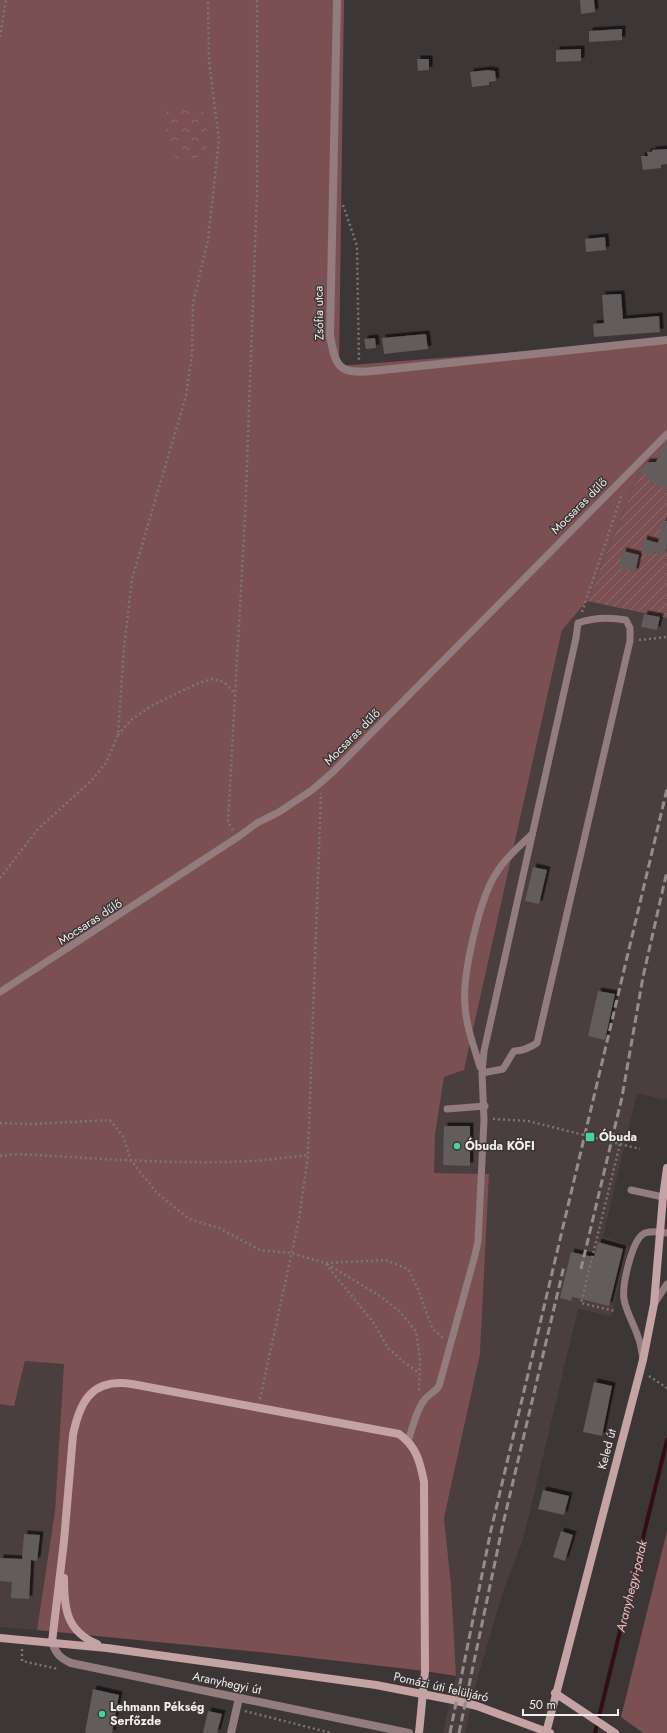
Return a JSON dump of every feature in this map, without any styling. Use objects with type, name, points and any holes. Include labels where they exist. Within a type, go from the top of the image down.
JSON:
[{"type":"street","name":"Zsófia utca","points":[[337,0],[330,336],[333,356],[339,366],[348,371],[359,372],[667,340]]},
{"type":"street","name":"Keled út","points":[[546,1733],[555,1693],[643,1360],[654,1304],[663,1233],[663,1197],[667,1168]]},
{"type":"street","points":[[52,1642],[64,1541],[73,1435],[76,1419],[86,1399],[105,1384],[119,1382],[399,1434],[408,1441],[417,1453],[424,1482],[425,1671],[419,1733]]},
{"type":"street","points":[[64,1541],[64,1604],[68,1617],[76,1630],[88,1640],[107,1648]]},
{"type":"street","name":"Aranyhegyi út","points":[[0,1638],[107,1648],[323,1678]]},
{"type":"street","name":"Aranyhegyi út","points":[[52,1642],[57,1654],[63,1660],[71,1664],[408,1733]]},
{"type":"street","name":"Pomázi úti felüljáró","points":[[323,1678],[376,1685],[453,1700],[498,1713],[550,1733]]},
{"type":"street","points":[[555,1693],[585,1711],[615,1733]]},
{"type":"street","points":[[232,1733],[239,1698]]},
{"type":"lane","name":"Mocsaras dűlő","points":[[0,992],[232,842],[257,823],[279,812],[322,782],[667,434]]},
{"type":"lane","points":[[408,1441],[419,1410],[426,1398],[434,1393],[439,1386],[452,1345],[478,1241],[484,1120],[482,1073],[484,1046],[576,638],[578,623],[591,618],[626,620],[630,628],[630,641],[537,1043],[521,1051],[514,1051],[503,1069],[482,1073]]},
{"type":"lane","points":[[482,1073],[470,1037],[464,1003],[465,987],[470,960],[481,908],[488,888],[504,861],[532,834]]},
{"type":"lane","points":[[447,1109],[484,1106]]},
{"type":"lane","points":[[631,1190],[663,1197]]},
{"type":"lane","points":[[643,1360],[639,1338],[625,1303],[623,1290],[636,1243],[645,1233],[663,1233]]},
{"type":"lane","points":[[654,1304],[667,1284]]},
{"type":"path","points":[[0,37],[6,0]]},
{"type":"path","points":[[118,735],[124,648],[132,579],[186,396],[192,353],[193,304],[208,240],[219,140],[209,62],[208,0]]},
{"type":"path","points":[[232,828],[228,822],[245,517],[256,200],[256,0]]},
{"type":"path","points":[[342,203],[357,246],[359,372]]},
{"type":"path","points":[[578,623],[623,492]]},
{"type":"path","points":[[630,641],[667,637]]},
{"type":"path","points":[[0,878],[38,829],[91,781],[106,763],[118,735],[131,720],[151,706],[196,684],[212,679],[224,682],[236,694]]},
{"type":"path","points":[[258,1408],[299,1219],[308,1155],[322,782]]},
{"type":"path","points":[[484,1120],[502,1118],[528,1121],[640,1149]]},
{"type":"path","points":[[0,1123],[30,1124],[110,1120],[123,1136],[131,1160],[157,1193],[189,1219],[219,1228],[260,1250],[291,1253],[325,1263],[380,1296],[399,1311],[416,1331],[420,1359],[419,1410]]},
{"type":"path","points":[[615,1311],[581,1303],[620,1144]]},
{"type":"path","points":[[0,1156],[17,1154],[131,1160],[253,1161],[308,1155]]},
{"type":"path","points":[[325,1263],[386,1260],[408,1269],[418,1288],[432,1328],[452,1345]]},
{"type":"path","points":[[325,1263],[373,1322],[388,1348],[419,1373]]},
{"type":"path","points":[[640,1370],[666,1388]]},
{"type":"shaded area","points":[[0,0],[344,0],[339,366],[667,340],[667,454],[639,473],[587,601],[562,630],[464,1070],[444,1077],[435,1135],[434,1173],[489,1174],[480,1354],[444,1518],[451,1584],[456,1676],[269,1653],[37,1630],[55,1511],[64,1364],[25,1361],[14,1406],[0,1404]]},
{"type":"shaded area","points":[[657,453],[667,454],[667,618],[587,601],[639,473]]},
{"type":"shaded area","points":[[587,601],[667,618],[667,1094],[666,1100],[637,1093],[603,1237],[629,1245],[611,1316],[578,1309],[523,1540],[503,1592],[477,1680],[465,1733],[443,1733],[456,1676],[451,1584],[444,1518],[480,1354],[489,1174],[433,1173],[435,1135],[444,1077],[464,1070],[562,630]]},
{"type":"shaded area","points":[[25,1361],[64,1363],[55,1511],[37,1630],[0,1627],[0,1404],[14,1405]]},
{"type":"shaded area","points":[[667,1531],[667,1733],[643,1733],[621,1717]]},
{"type":"green space","points":[[186,107],[206,113],[208,142],[203,155],[183,163],[178,160],[165,144],[167,111]]},
{"type":"building","points":[[580,0],[594,0],[595,12],[581,14]]},
{"type":"building","points":[[622,29],[622,40],[589,42],[589,31]]},
{"type":"building","points":[[581,49],[581,61],[556,62],[556,50]]},
{"type":"building","points":[[417,59],[429,59],[429,70],[418,71]]},
{"type":"building","points":[[488,70],[495,71],[496,81],[489,82],[489,85],[472,87],[470,72]]},
{"type":"building","points":[[667,149],[667,164],[661,165],[661,168],[643,170],[641,156],[648,156],[647,152],[652,152],[652,150]]},
{"type":"building","points":[[605,237],[606,250],[586,252],[585,239]]},
{"type":"building","points":[[621,294],[623,319],[659,316],[660,332],[594,337],[593,324],[604,323],[602,295]]},
{"type":"building","points":[[426,334],[428,349],[384,354],[382,338]]},
{"type":"building","points":[[375,338],[376,348],[366,349],[364,339]]},
{"type":"building","points":[[667,441],[667,488],[658,486],[646,478],[647,474],[638,472],[647,462],[656,462],[664,444]]},
{"type":"building","points":[[663,521],[667,521],[667,546],[665,554],[654,552],[653,556],[641,553],[644,539],[658,543]]},
{"type":"building","points":[[623,551],[639,555],[635,572],[619,568]]},
{"type":"building","points":[[644,614],[660,617],[657,630],[641,627]]},
{"type":"building","points":[[533,867],[547,870],[539,904],[525,901]]},
{"type":"building","points":[[598,991],[615,994],[605,1040],[588,1036]]},
{"type":"building","name":"Óbuda KÖFI","points":[[444,1126],[470,1126],[470,1166],[443,1165]]},
{"type":"building","points":[[598,1242],[623,1249],[609,1306],[572,1297],[571,1301],[560,1298],[571,1252],[594,1257]]},
{"type":"building","points":[[594,1382],[612,1386],[602,1436],[583,1432]]},
{"type":"building","points":[[543,1490],[569,1496],[564,1515],[538,1509]]},
{"type":"building","points":[[561,1531],[573,1535],[565,1561],[553,1557]]},
{"type":"building","points":[[24,1534],[40,1535],[37,1561],[31,1560],[29,1599],[11,1598],[12,1582],[0,1581],[0,1558],[22,1559]]},
{"type":"building","name":"Lehmann Pékség Serfőzde","points":[[93,1689],[119,1695],[112,1733],[85,1733]]},
{"type":"building","points":[[208,1711],[222,1714],[217,1733],[203,1733]]},
{"type":"waterway","name":"Aranyhegyi-patak","points":[[595,1733],[667,1440]]},
{"type":"railway","points":[[450,1733],[491,1530],[667,789]]},
{"type":"railway","points":[[581,1269],[622,1097],[643,977],[667,871]]},
{"type":"railway","points":[[459,1733],[503,1524],[564,1266]]},
{"type":"place","name":"Óbuda","points":[[590,1137]]},
{"type":"place","name":"Óbuda KÖFI","points":[[457,1146]]},
{"type":"place","name":"Lehmann Pékség Serfőzde","points":[[102,1714]]}]
